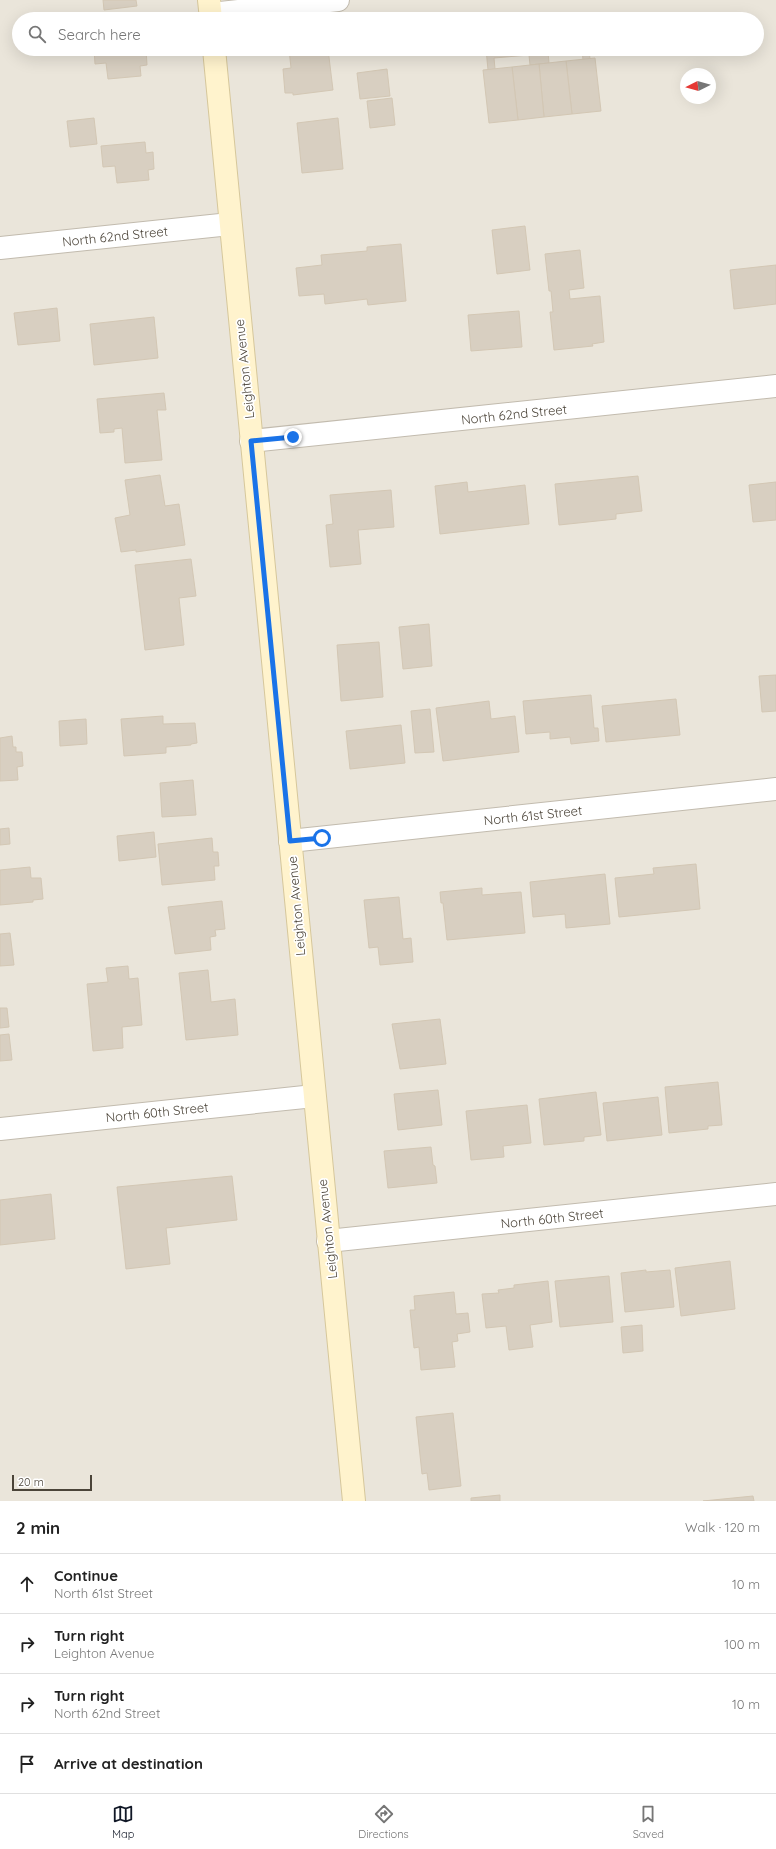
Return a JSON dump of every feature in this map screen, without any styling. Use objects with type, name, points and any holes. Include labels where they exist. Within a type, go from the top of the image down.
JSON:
[{"type":"street","points":[[210,11],[338,0]]},
{"type":"street","name":"Leighton Avenue","points":[[215,56],[354,1501]]},
{"type":"street","name":"North 62nd Street","points":[[0,248],[230,224]]},
{"type":"street","name":"North 62nd Street","points":[[251,441],[776,386]]},
{"type":"street","name":"North 61st Street","points":[[290,841],[776,789]]},
{"type":"street","name":"North 60th Street","points":[[0,1129],[314,1096]]},
{"type":"street","name":"North 60th Street","points":[[328,1241],[776,1194]]},
{"type":"shaded area","points":[[0,0],[776,0],[776,1501],[0,1501]]},
{"type":"building","points":[[103,0],[136,0],[137,6],[104,10]]},
{"type":"building","points":[[94,56],[146,56],[147,65],[140,66],[141,76],[108,79],[106,63],[95,64]]},
{"type":"building","points":[[290,56],[329,56],[333,90],[293,95],[293,93],[285,93],[283,69],[291,68]]},
{"type":"building","points":[[487,56],[517,56],[494,58],[495,69],[488,70]]},
{"type":"building","points":[[529,56],[548,56],[549,63],[530,65]]},
{"type":"building","points":[[583,56],[590,56],[590,59],[583,60]]},
{"type":"building","points":[[595,58],[601,111],[572,114],[566,61]]},
{"type":"building","points":[[566,61],[572,114],[544,117],[539,64]]},
{"type":"building","points":[[539,64],[544,117],[518,120],[512,67]]},
{"type":"building","points":[[512,67],[518,120],[489,123],[483,70]]},
{"type":"building","points":[[387,69],[390,96],[360,99],[357,73]]},
{"type":"building","points":[[392,98],[395,125],[370,128],[367,101]]},
{"type":"building","points":[[94,118],[97,144],[70,147],[67,121]]},
{"type":"building","points":[[338,118],[343,169],[302,173],[297,123]]},
{"type":"building","points":[[145,142],[146,153],[153,152],[154,169],[148,170],[149,180],[117,183],[115,166],[103,167],[101,146]]},
{"type":"building","points":[[525,226],[530,270],[497,274],[492,230]]},
{"type":"building","points":[[401,244],[406,301],[368,305],[367,299],[325,304],[324,294],[299,296],[296,268],[322,265],[321,255],[367,251],[367,247]]},
{"type":"building","points":[[580,250],[584,288],[569,290],[570,299],[600,296],[604,342],[592,344],[593,346],[554,350],[550,312],[553,312],[545,254]]},
{"type":"building","points":[[776,265],[776,304],[734,309],[730,270]]},
{"type":"building","points":[[57,308],[60,341],[18,345],[14,313]]},
{"type":"building","points":[[519,311],[522,347],[471,351],[468,315]]},
{"type":"building","points":[[154,317],[158,358],[94,365],[90,324]]},
{"type":"building","points":[[164,393],[166,410],[157,410],[162,460],[125,463],[122,428],[114,429],[114,432],[100,433],[97,399]]},
{"type":"building","points":[[160,475],[165,506],[179,504],[185,545],[136,552],[136,550],[121,552],[115,518],[130,515],[125,480]]},
{"type":"building","points":[[638,476],[642,511],[616,514],[616,519],[559,525],[555,484]]},
{"type":"building","points":[[467,482],[468,492],[525,485],[529,524],[440,534],[435,486]]},
{"type":"building","points":[[776,482],[776,520],[753,522],[749,485]]},
{"type":"building","points":[[391,490],[394,527],[358,530],[361,564],[330,567],[326,525],[333,524],[330,495]]},
{"type":"building","points":[[191,559],[196,596],[179,598],[184,645],[145,650],[135,565]]},
{"type":"building","points":[[429,624],[432,666],[403,669],[399,627]]},
{"type":"building","points":[[379,642],[383,697],[341,701],[337,645]]},
{"type":"building","points":[[776,675],[776,711],[762,712],[759,676]]},
{"type":"building","points":[[591,695],[594,728],[598,728],[599,741],[571,744],[570,737],[550,739],[550,732],[526,734],[523,701]]},
{"type":"building","points":[[676,699],[680,735],[606,742],[602,706]]},
{"type":"building","points":[[489,701],[491,719],[515,716],[519,752],[443,761],[436,708]]},
{"type":"building","points":[[430,709],[434,752],[415,753],[411,711]]},
{"type":"building","points":[[163,716],[163,724],[195,723],[197,743],[191,745],[166,747],[166,753],[124,756],[121,719]]},
{"type":"building","points":[[86,719],[87,744],[60,746],[59,721]]},
{"type":"building","points":[[401,725],[405,763],[350,769],[346,731]]},
{"type":"building","points":[[12,736],[13,747],[16,747],[16,752],[22,752],[23,766],[17,767],[18,780],[0,781],[0,738]]},
{"type":"building","points":[[193,780],[196,815],[162,817],[160,783]]},
{"type":"building","points":[[9,828],[10,844],[0,845],[0,829]]},
{"type":"building","points":[[154,832],[156,857],[119,861],[117,836]]},
{"type":"building","points":[[212,838],[213,852],[218,852],[219,866],[214,866],[215,880],[162,885],[158,844]]},
{"type":"building","points":[[696,864],[700,909],[619,917],[615,878],[654,874],[653,868]]},
{"type":"building","points":[[30,867],[31,878],[41,878],[43,899],[33,900],[33,902],[0,905],[0,870]]},
{"type":"building","points":[[605,874],[610,924],[566,928],[565,914],[533,917],[530,882]]},
{"type":"building","points":[[482,888],[482,895],[521,892],[525,933],[447,940],[443,903],[441,903],[440,892]]},
{"type":"building","points":[[399,897],[403,939],[411,938],[413,962],[380,965],[378,947],[369,948],[364,900]]},
{"type":"building","points":[[222,901],[225,929],[215,930],[216,936],[210,937],[211,950],[175,954],[168,907]]},
{"type":"building","points":[[10,933],[14,965],[0,966],[0,934]]},
{"type":"building","points":[[128,966],[129,979],[138,978],[142,1025],[122,1027],[123,1048],[93,1051],[87,984],[108,982],[106,968]]},
{"type":"building","points":[[208,970],[211,1002],[235,999],[238,1035],[186,1040],[179,973]]},
{"type":"building","points":[[0,1008],[7,1008],[9,1027],[0,1028]]},
{"type":"building","points":[[440,1019],[446,1064],[400,1069],[392,1024]]},
{"type":"building","points":[[9,1034],[12,1060],[0,1061],[0,1035]]},
{"type":"building","points":[[718,1082],[722,1125],[708,1126],[708,1129],[669,1133],[665,1087]]},
{"type":"building","points":[[438,1090],[442,1125],[398,1130],[394,1094]]},
{"type":"building","points":[[596,1092],[601,1135],[584,1137],[584,1141],[544,1145],[539,1099]]},
{"type":"building","points":[[658,1097],[662,1135],[607,1141],[603,1103]]},
{"type":"building","points":[[527,1105],[531,1143],[503,1146],[504,1157],[471,1160],[466,1111]]},
{"type":"building","points":[[431,1147],[437,1183],[388,1188],[384,1151]]},
{"type":"building","points":[[232,1176],[237,1220],[166,1228],[170,1264],[126,1269],[117,1187]]},
{"type":"building","points":[[51,1194],[55,1239],[0,1245],[0,1200]]},
{"type":"building","points":[[730,1261],[735,1309],[681,1316],[675,1268]]},
{"type":"building","points":[[646,1270],[646,1272],[670,1270],[674,1307],[625,1312],[621,1273]]},
{"type":"building","points":[[609,1276],[613,1322],[560,1327],[555,1281]]},
{"type":"building","points":[[548,1281],[552,1322],[530,1325],[533,1347],[509,1350],[506,1326],[486,1328],[482,1294],[499,1293],[498,1290],[514,1288],[514,1285]]},
{"type":"building","points":[[454,1292],[456,1314],[468,1313],[470,1332],[457,1334],[458,1341],[452,1342],[455,1367],[421,1370],[419,1347],[414,1348],[410,1310],[415,1310],[414,1296]]},
{"type":"building","points":[[642,1325],[643,1351],[623,1353],[621,1327]]},
{"type":"building","points":[[453,1413],[461,1486],[429,1490],[427,1473],[422,1474],[416,1417]]},
{"type":"building","points":[[500,1495],[500,1501],[471,1501],[471,1498]]},
{"type":"building","points":[[753,1496],[754,1501],[703,1501]]},
{"type":"route","points":[[293,437],[251,441],[290,841],[322,838]]}]
